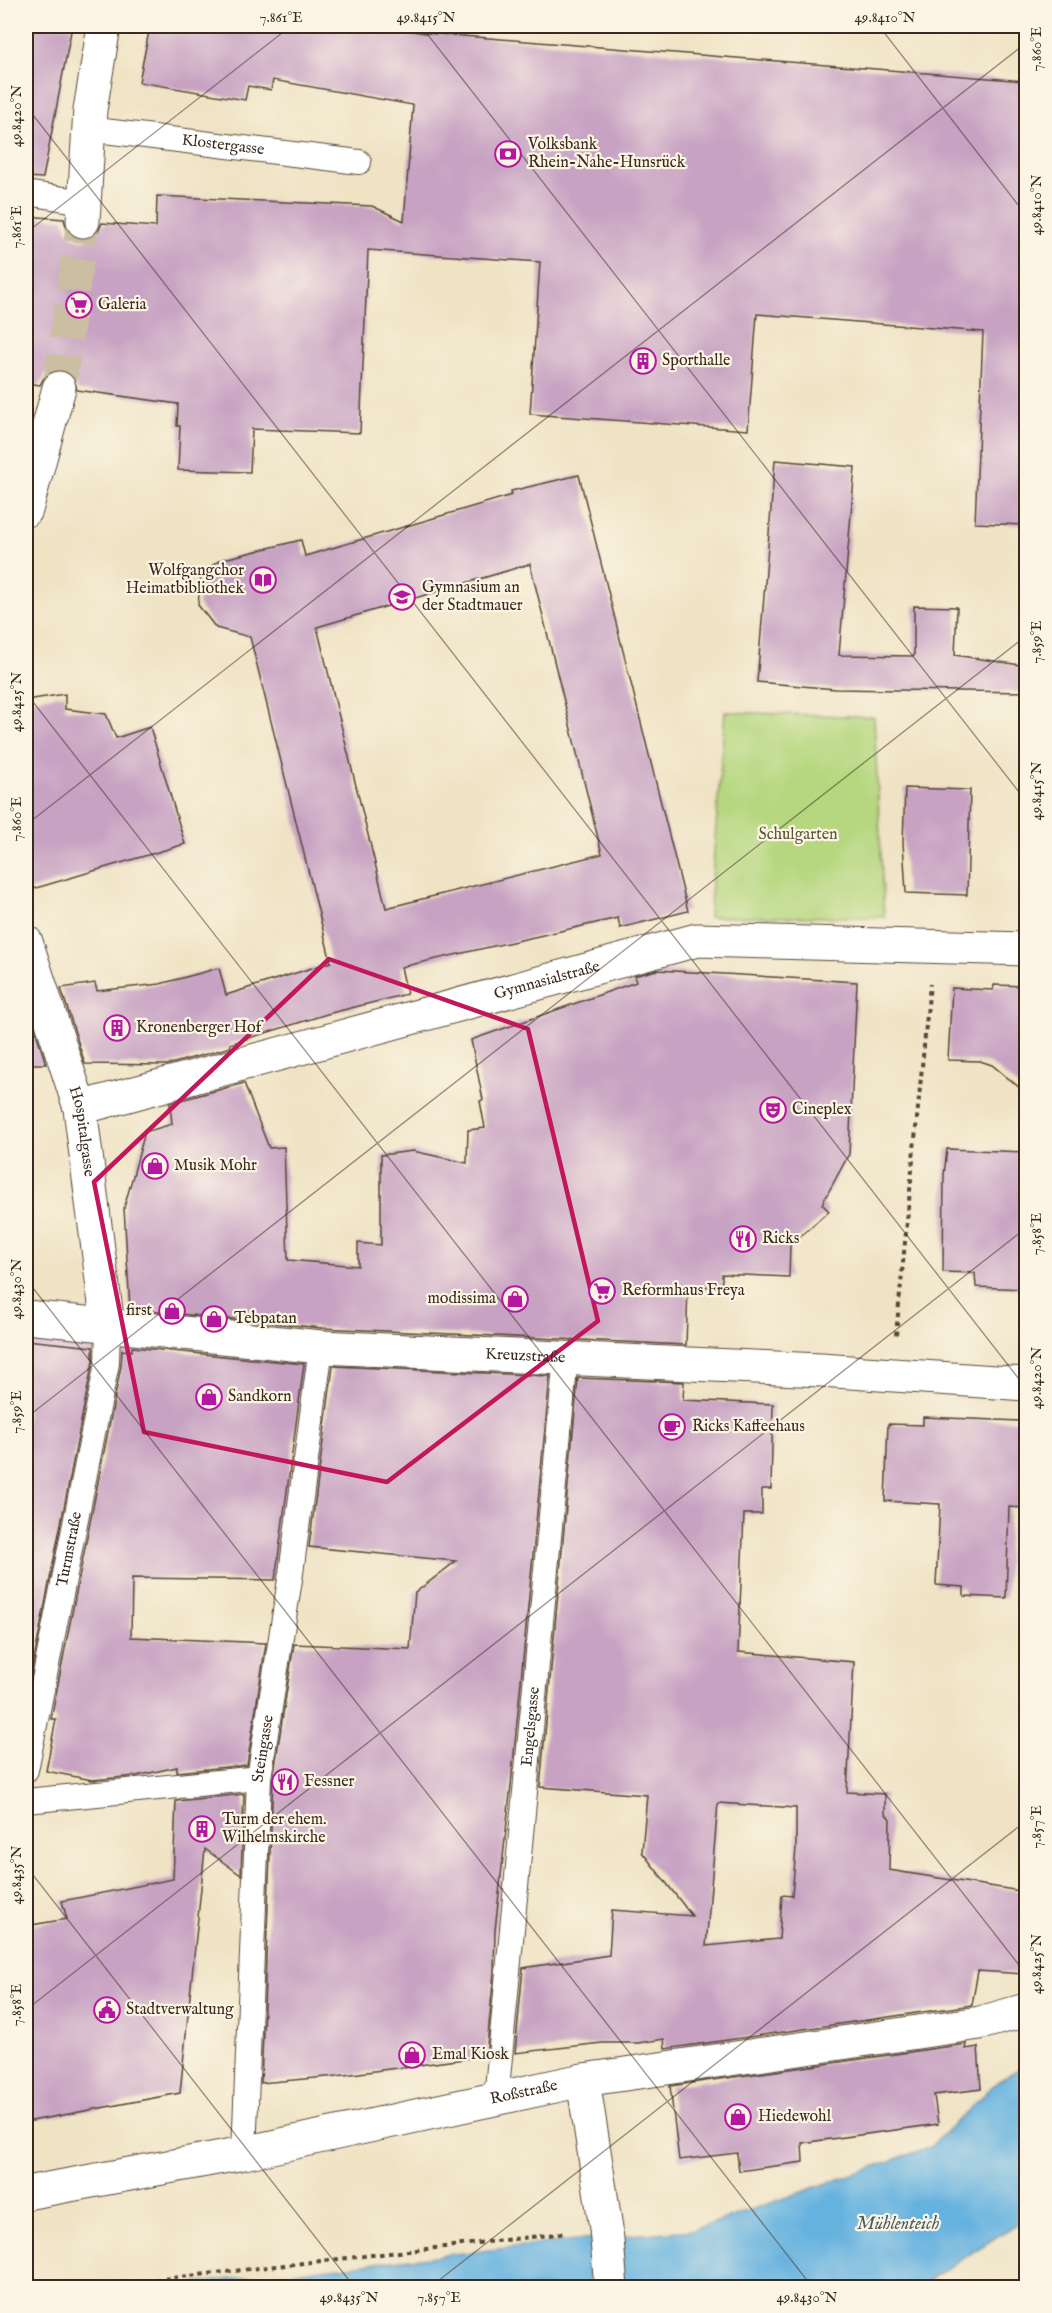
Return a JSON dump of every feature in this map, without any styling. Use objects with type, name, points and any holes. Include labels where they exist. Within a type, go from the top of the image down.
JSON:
[{"type":"street","points":[[83,212],[88,129],[104,26]]},
{"type":"street","points":[[26,510],[59,388]]},
{"type":"street","name":"Gymnasialstraße","points":[[80,1108],[697,940],[1026,949]]},
{"type":"street","name":"Hospitalgasse","points":[[26,942],[80,1108],[108,1327]]},
{"type":"street","name":"Kreuzstraße","points":[[26,1317],[321,1347],[566,1357],[1026,1384]]},
{"type":"street","name":"Roßstraße","points":[[26,2193],[244,2153],[583,2080],[980,2023],[1026,2010]]},
{"type":"street","points":[[583,2080],[607,2232],[611,2288]]},
{"type":"lane","name":"Klostergasse","points":[[88,129],[359,162]]},
{"type":"lane","points":[[26,193],[83,212]]},
{"type":"lane","name":"Turmstraße","points":[[26,1770],[107,1363],[108,1327]]},
{"type":"lane","name":"Steingasse","points":[[244,2153],[258,1778],[291,1574],[321,1347]]},
{"type":"lane","name":"Engelsgasse","points":[[495,2099],[566,1357]]},
{"type":"lane","points":[[26,1801],[258,1778]]},
{"type":"path","points":[[892,1376],[934,948]]},
{"type":"path","points":[[84,2288],[607,2232]]},
{"type":"highlighted area","points":[[329,959],[528,1029],[598,1321],[387,1482],[144,1432],[94,1182]]},
{"type":"green space","name":"Schulgarten","points":[[725,712],[874,717],[884,917],[709,917]]},
{"type":"water","name":"Mühlenteich","points":[[1026,2064],[1026,2218],[918,2287],[155,2288],[594,2238],[694,2230],[930,2147],[997,2082]]},
{"type":"building","points":[[26,26],[72,26],[43,178],[26,177]]},
{"type":"building","points":[[150,26],[384,26],[425,33],[1026,81],[1026,525],[975,523],[983,332],[757,314],[748,430],[530,414],[540,262],[368,250],[360,433],[252,429],[250,472],[178,470],[180,426],[177,426],[178,404],[77,390],[73,375],[63,370],[54,370],[46,374],[40,385],[26,383],[26,216],[64,219],[67,230],[73,237],[82,240],[91,238],[98,232],[102,223],[156,227],[157,196],[372,206],[404,221],[413,105],[273,80],[271,90],[248,86],[245,100],[139,82]]},
{"type":"building","points":[[775,460],[855,467],[839,655],[914,656],[914,606],[957,607],[955,655],[1026,666],[1026,692],[836,689],[757,682]]},
{"type":"building","points":[[579,475],[688,911],[620,928],[618,918],[401,967],[407,994],[327,1014],[230,1044],[231,1047],[167,1065],[85,1064],[61,988],[95,983],[97,991],[160,984],[219,968],[226,995],[331,962],[250,637],[216,628],[198,605],[201,574],[220,560],[301,540],[305,556],[512,495],[511,491]],"holes":[[[530,564],[602,854],[386,908],[317,627]]]},
{"type":"building","points":[[65,694],[65,709],[106,714],[116,738],[150,727],[185,844],[26,891],[26,700]]},
{"type":"building","points":[[905,788],[970,790],[967,895],[906,893],[903,842]]},
{"type":"building","points":[[657,970],[857,982],[849,1154],[822,1204],[829,1211],[790,1245],[789,1277],[722,1274],[722,1287],[688,1286],[686,1345],[322,1328],[130,1309],[124,1208],[145,1132],[172,1124],[170,1103],[244,1083],[269,1148],[284,1147],[288,1260],[358,1266],[358,1243],[381,1245],[381,1155],[413,1151],[467,1163],[468,1130],[485,1128],[480,1101],[483,1100],[471,1040],[636,982],[634,976]]},
{"type":"building","points":[[994,985],[1026,986],[1026,1093],[992,1065],[980,1061],[948,1060],[952,988],[993,990]]},
{"type":"building","points":[[26,1001],[46,1064],[26,1064]]},
{"type":"building","points":[[947,1149],[1026,1152],[1026,1289],[976,1287],[975,1273],[943,1272],[944,1175]]},
{"type":"building","points":[[26,1340],[93,1347],[93,1361],[26,1700]]},
{"type":"building","points":[[132,1347],[304,1364],[275,1580],[132,1578],[131,1637],[266,1643],[247,1765],[177,1772],[177,1767],[136,1776],[92,1780],[46,1771],[56,1719],[51,1719],[121,1366],[122,1350],[132,1351]]},
{"type":"building","points":[[333,1366],[550,1376],[495,1930],[494,1972],[486,2056],[337,2076],[261,2083],[273,1779],[294,1644],[410,1649],[415,1593],[456,1561],[309,1547]]},
{"type":"building","points":[[578,1378],[684,1382],[683,1400],[773,1404],[771,1489],[762,1489],[762,1514],[744,1514],[738,1652],[854,1662],[847,1792],[885,1794],[885,1813],[890,1819],[889,1870],[1026,1892],[1026,1974],[978,1971],[972,2005],[665,2049],[664,2039],[638,2043],[602,2043],[515,2053],[523,1968],[609,1955],[612,1910],[692,1916],[642,1852],[647,1795],[540,1787]],"holes":[[[718,1803],[796,1808],[796,1848],[792,1896],[782,1895],[779,1939],[706,1946]]]},
{"type":"building","points":[[923,1417],[1020,1421],[1019,1429],[1026,1430],[1026,1508],[1009,1507],[1006,1598],[964,1596],[964,1587],[936,1585],[940,1504],[885,1501],[888,1424],[923,1425]]},
{"type":"building","name":"Stadtverwaltung","points":[[244,1794],[241,1875],[205,1849],[180,2093],[26,2122],[26,1926],[67,1919],[62,1901],[173,1879],[176,1801]]},
{"type":"building","points":[[966,2044],[965,2049],[978,2047],[981,2089],[934,2095],[938,2124],[802,2143],[803,2162],[739,2171],[737,2153],[679,2160],[670,2086]]},
{"type":"tunnel","points":[[59,388],[83,221]]},
{"type":"place","name":"Volksbank Rhein-Nahe-Hunsrück","points":[[508,154]]},
{"type":"place","name":"Galeria","points":[[79,305]]},
{"type":"place","name":"Sporthalle","points":[[643,361]]},
{"type":"place","name":"Wolfgangchor Heimatbibliothek","points":[[263,580]]},
{"type":"place","name":"Gymnasium an der Stadtmauer","points":[[402,597]]},
{"type":"place","name":"Kronenberger Hof","points":[[117,1028]]},
{"type":"place","name":"Cineplex","points":[[773,1110]]},
{"type":"place","name":"Musik Mohr","points":[[155,1166]]},
{"type":"place","name":"Ricks","points":[[743,1239]]},
{"type":"place","name":"Reformhaus Freya","points":[[602,1291]]},
{"type":"place","name":"modissima","points":[[515,1299]]},
{"type":"place","name":"first","points":[[172,1311]]},
{"type":"place","name":"Tebpatan","points":[[214,1319]]},
{"type":"place","name":"Sandkorn","points":[[209,1397]]},
{"type":"place","name":"Ricks Kaffeehaus","points":[[672,1427]]},
{"type":"place","name":"Fessner","points":[[285,1782]]},
{"type":"place","name":"Turm der ehem. Wilhelmskirche","points":[[202,1829]]},
{"type":"place","name":"Stadtverwaltung","points":[[107,2010]]},
{"type":"place","name":"Emal Kiosk","points":[[412,2055]]},
{"type":"place","name":"Hiedewohl","points":[[738,2117]]}]
